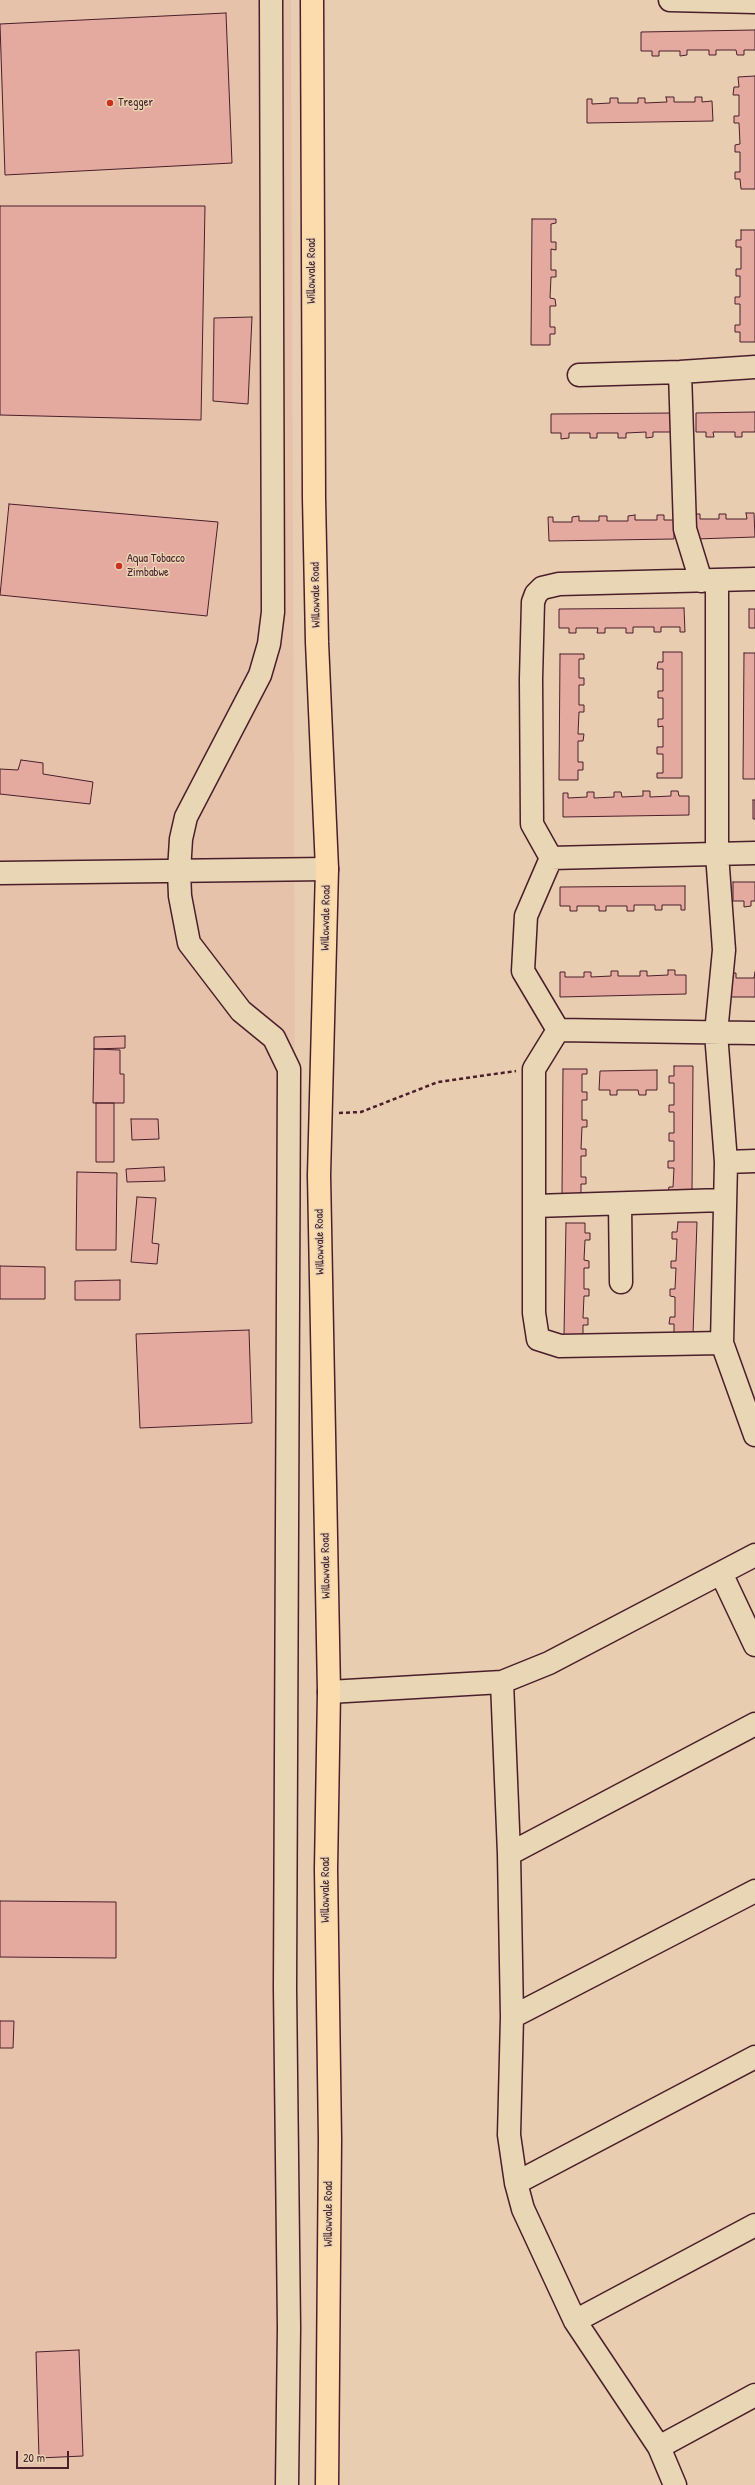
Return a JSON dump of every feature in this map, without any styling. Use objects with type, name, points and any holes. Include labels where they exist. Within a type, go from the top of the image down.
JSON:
[{"type":"main road","name":"Willowvale Road","points":[[312,0],[314,498],[317,642],[328,869],[321,1113],[320,1260],[329,1692],[326,1869],[330,2140],[327,2485]]},
{"type":"street","points":[[272,0],[273,612],[269,644],[260,675],[186,817],[181,839],[179,871],[181,902],[189,943],[241,1011],[274,1038],[290,1069],[286,1972],[289,2328],[287,2485]]},
{"type":"street","points":[[670,0],[755,2]]},
{"type":"street","points":[[579,374],[680,372],[755,367]]},
{"type":"street","points":[[680,372],[685,529],[709,581],[717,854],[724,950],[716,1033],[726,1162],[722,1343],[755,1435]]},
{"type":"street","points":[[551,858],[532,824],[531,679],[533,602],[536,594],[542,588],[559,584],[755,579]]},
{"type":"street","points":[[551,858],[755,853]]},
{"type":"street","points":[[551,858],[526,916],[523,971],[558,1030]]},
{"type":"street","points":[[0,874],[328,869]]},
{"type":"street","points":[[558,1030],[755,1033]]},
{"type":"street","points":[[558,1030],[534,1069],[534,1313],[538,1339],[560,1346],[722,1343]]},
{"type":"street","points":[[726,1162],[755,1161]]},
{"type":"street","points":[[535,1206],[724,1200]]},
{"type":"street","points":[[620,1204],[621,1282]]},
{"type":"street","points":[[329,1692],[502,1682],[549,1663],[755,1555]]},
{"type":"street","points":[[721,1573],[755,1645]]},
{"type":"street","points":[[502,1682],[509,1854],[512,2017],[509,2135],[516,2183],[523,2209],[575,2322],[659,2447],[676,2485]]},
{"type":"street","points":[[509,1854],[755,1724]]},
{"type":"street","points":[[512,2017],[755,1891]]},
{"type":"street","points":[[516,2183],[755,2057]]},
{"type":"street","points":[[575,2322],[755,2225]]},
{"type":"street","points":[[659,2447],[755,2395]]},
{"type":"path","points":[[321,1113],[361,1112],[438,1082],[534,1069]]},
{"type":"shaded area","points":[[0,0],[291,0],[295,1084],[294,2485],[0,2485]]},
{"type":"building","points":[[226,13],[232,163],[5,175],[0,24]]},
{"type":"building","points":[[755,30],[755,50],[744,50],[744,55],[737,55],[736,50],[716,50],[716,55],[709,55],[709,50],[687,50],[687,55],[680,56],[680,51],[659,51],[659,56],[652,56],[652,51],[641,51],[641,32]]},
{"type":"building","points":[[755,76],[755,189],[741,189],[740,179],[735,179],[735,172],[740,172],[740,152],[735,152],[735,145],[740,144],[739,123],[734,123],[734,116],[739,116],[739,95],[733,95],[734,87],[739,87],[738,77]]},
{"type":"building","points":[[666,97],[674,97],[674,102],[695,102],[695,97],[702,97],[702,102],[712,101],[713,121],[587,123],[587,99],[592,99],[592,104],[610,103],[610,98],[618,98],[618,103],[638,103],[638,98],[645,98],[645,103],[667,102]]},
{"type":"building","points":[[0,206],[205,206],[201,420],[0,415]]},
{"type":"building","points":[[532,219],[556,219],[556,223],[551,224],[551,242],[556,242],[556,250],[551,249],[551,270],[556,270],[556,277],[551,277],[550,298],[555,299],[556,306],[550,306],[550,327],[555,327],[555,334],[550,334],[550,345],[531,345]]},
{"type":"building","points":[[741,230],[755,230],[755,342],[740,342],[740,332],[735,332],[735,325],[740,325],[740,304],[735,304],[735,297],[740,297],[740,276],[736,276],[736,269],[741,269],[741,247],[736,247],[736,240],[741,240]]},
{"type":"building","points":[[252,317],[248,404],[213,401],[214,318]]},
{"type":"building","points":[[755,412],[755,432],[742,432],[742,437],[735,437],[735,432],[713,432],[714,437],[706,437],[706,432],[696,432],[696,413]]},
{"type":"building","points":[[676,413],[672,432],[653,432],[653,437],[646,438],[646,432],[626,433],[626,438],[618,438],[618,433],[597,433],[597,438],[590,438],[590,433],[569,433],[569,438],[561,439],[561,433],[551,433],[551,414]]},
{"type":"building","points":[[9,504],[218,522],[207,616],[0,595]]},
{"type":"building","points":[[746,513],[754,513],[755,537],[696,539],[695,514],[700,514],[700,519],[719,519],[719,514],[726,514],[726,519],[747,519]]},
{"type":"building","points":[[635,515],[635,520],[657,520],[657,515],[664,515],[664,520],[674,520],[674,539],[549,541],[548,517],[553,517],[553,522],[572,522],[572,517],[579,516],[579,521],[599,521],[599,516],[607,516],[607,521],[628,521],[628,516]]},
{"type":"building","points":[[684,608],[685,632],[680,632],[680,627],[661,627],[661,632],[654,632],[654,627],[633,627],[633,633],[626,633],[626,628],[605,628],[605,633],[597,633],[598,628],[576,628],[576,633],[569,633],[569,628],[559,628],[559,609]]},
{"type":"building","points":[[749,609],[755,609],[755,628],[749,628]]},
{"type":"building","points":[[663,652],[682,652],[682,778],[657,778],[657,773],[663,773],[663,754],[657,754],[657,747],[663,747],[663,726],[658,727],[658,719],[663,719],[663,698],[658,698],[658,691],[663,691],[663,669],[657,669],[658,662],[663,662]]},
{"type":"building","points":[[744,653],[755,653],[755,779],[743,779]]},
{"type":"building","points":[[560,654],[584,654],[584,659],[579,659],[579,678],[584,678],[584,685],[579,685],[579,705],[584,705],[584,712],[579,712],[578,734],[584,734],[583,741],[578,741],[578,762],[583,762],[583,770],[578,770],[578,780],[559,780]]},
{"type":"building","points":[[21,760],[43,763],[43,774],[93,782],[90,804],[0,794],[0,769],[18,770]]},
{"type":"building","points":[[643,791],[650,791],[650,797],[671,796],[671,791],[678,791],[679,796],[689,796],[689,815],[563,817],[563,793],[568,793],[568,798],[587,797],[587,792],[594,792],[594,798],[614,797],[614,792],[621,792],[622,797],[643,796]]},
{"type":"building","points":[[753,800],[755,800],[755,819],[753,819]]},
{"type":"building","points":[[733,882],[755,882],[755,901],[751,901],[751,906],[744,907],[744,901],[733,901]]},
{"type":"building","points":[[685,886],[685,910],[681,910],[681,905],[662,905],[662,910],[655,910],[655,905],[634,905],[634,911],[627,911],[627,906],[606,906],[606,911],[599,911],[599,906],[577,906],[577,911],[570,911],[570,906],[560,906],[560,887]]},
{"type":"building","points":[[668,970],[675,970],[675,975],[686,975],[686,994],[560,997],[560,972],[565,972],[565,977],[584,977],[584,972],[591,972],[591,977],[611,976],[611,971],[618,971],[618,976],[640,976],[640,971],[647,971],[647,976],[668,975]]},
{"type":"building","points":[[755,972],[755,997],[731,997],[731,973],[736,973],[736,978],[754,978]]},
{"type":"building","points":[[125,1036],[125,1048],[94,1049],[94,1037]]},
{"type":"building","points":[[94,1049],[120,1050],[120,1074],[124,1074],[124,1103],[93,1103]]},
{"type":"building","points":[[674,1066],[693,1066],[692,1192],[668,1192],[669,1187],[673,1187],[674,1168],[668,1168],[668,1161],[674,1161],[674,1141],[669,1141],[669,1133],[674,1133],[674,1112],[669,1112],[669,1105],[674,1105],[674,1083],[669,1083],[669,1076],[674,1076]]},
{"type":"building","points":[[563,1069],[587,1069],[587,1074],[582,1074],[582,1092],[587,1092],[587,1100],[582,1100],[582,1120],[587,1120],[587,1127],[582,1127],[581,1149],[586,1149],[586,1156],[581,1156],[581,1177],[586,1177],[586,1184],[581,1184],[581,1195],[562,1195]]},
{"type":"building","points":[[657,1070],[657,1090],[646,1090],[646,1095],[639,1095],[638,1090],[617,1090],[617,1095],[610,1095],[610,1090],[599,1090],[600,1071]]},
{"type":"building","points":[[96,1103],[114,1103],[114,1162],[96,1162]]},
{"type":"building","points":[[131,1119],[158,1119],[159,1139],[132,1140]]},
{"type":"building","points":[[164,1167],[165,1181],[127,1182],[126,1169]]},
{"type":"building","points":[[77,1172],[117,1173],[116,1250],[76,1250]]},
{"type":"building","points":[[137,1197],[156,1198],[152,1243],[159,1244],[157,1264],[131,1262]]},
{"type":"building","points":[[678,1222],[697,1222],[693,1334],[674,1334],[674,1324],[669,1324],[670,1317],[675,1317],[675,1297],[670,1296],[670,1289],[675,1289],[676,1268],[671,1268],[671,1261],[676,1261],[677,1239],[672,1239],[672,1232],[677,1232]]},
{"type":"building","points":[[566,1223],[585,1223],[585,1233],[590,1233],[590,1240],[585,1240],[584,1260],[589,1261],[589,1268],[584,1268],[584,1289],[589,1289],[589,1296],[584,1296],[583,1318],[588,1318],[588,1325],[583,1325],[583,1335],[564,1335]]},
{"type":"building","points":[[0,1266],[45,1267],[45,1299],[0,1299]]},
{"type":"building","points":[[120,1280],[120,1300],[75,1300],[75,1281]]},
{"type":"building","points":[[249,1330],[252,1423],[140,1428],[136,1334]]},
{"type":"building","points":[[0,1901],[116,1902],[116,1958],[0,1957]]},
{"type":"building","points":[[0,2021],[14,2021],[13,2048],[0,2048]]},
{"type":"building","points":[[79,2350],[83,2456],[39,2458],[36,2352]]},
{"type":"place","name":"Tregger","points":[[110,103]]},
{"type":"place","name":"Aqua Tobacco Zimbabwe","points":[[119,566]]}]
